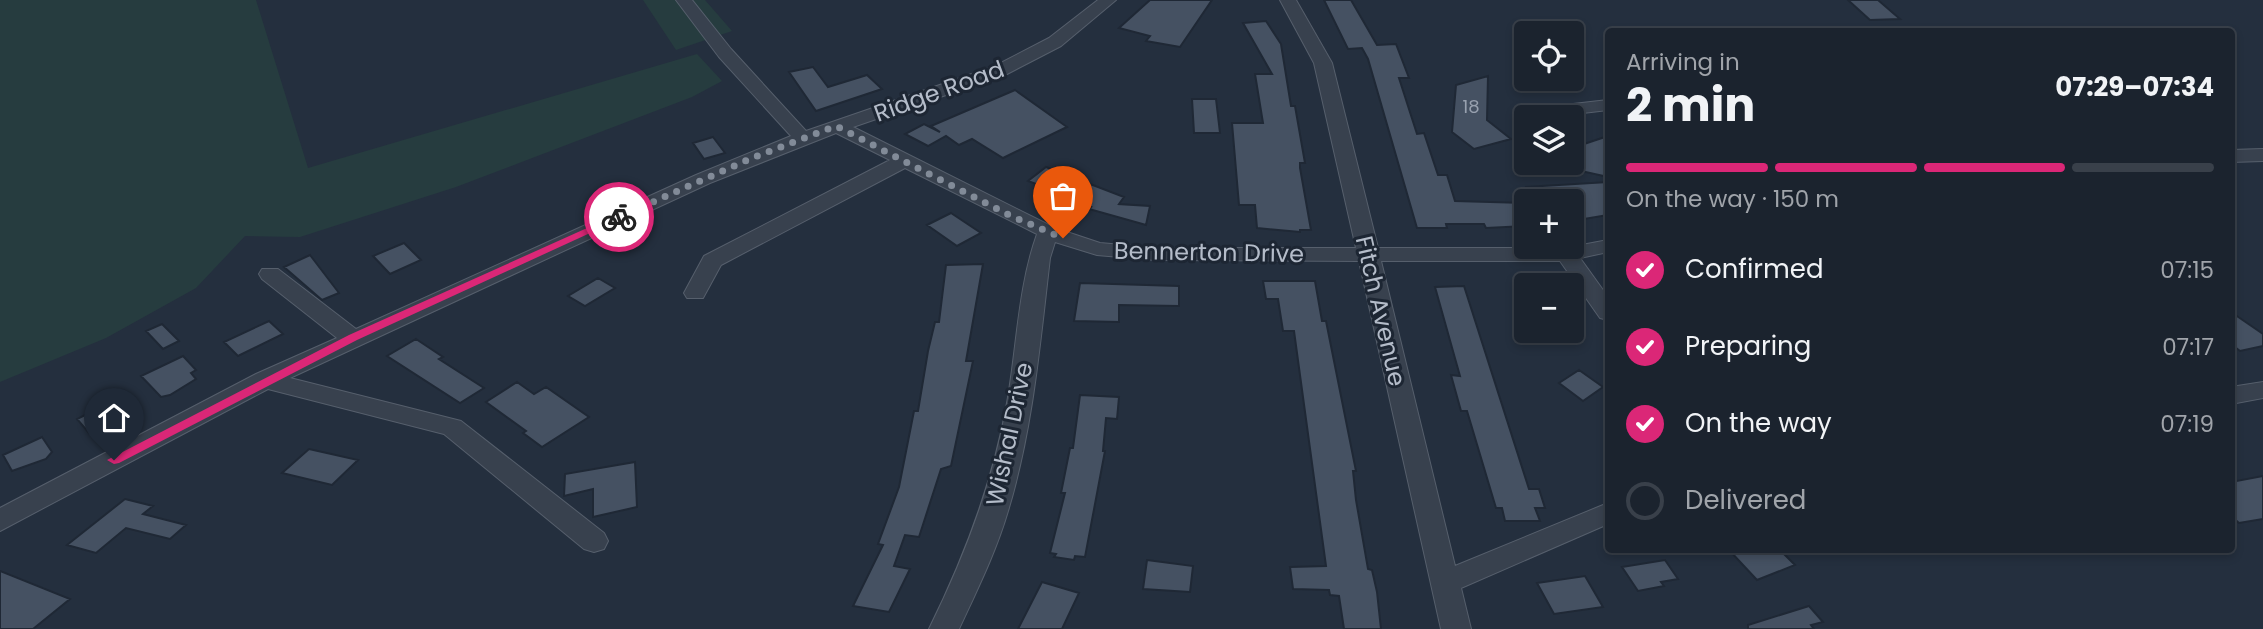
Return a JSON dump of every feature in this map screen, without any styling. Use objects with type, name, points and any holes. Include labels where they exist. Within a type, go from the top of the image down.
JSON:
[{"type":"street","points":[[684,0],[725,53],[803,138]]},
{"type":"street","name":"Ridge Road","points":[[0,520],[265,380],[703,179],[803,138],[1001,70],[1055,42],[1108,0]]},
{"type":"street","name":"Fitch Avenue","points":[[1287,0],[1326,72],[1456,629]]},
{"type":"street","points":[[1584,107],[1605,104]]},
{"type":"street","name":"Bennerton Drive","points":[[836,126],[1048,232],[1078,244],[1120,252],[1514,254]]},
{"type":"street","points":[[2235,156],[2263,155]]},
{"type":"street","points":[[695,293],[712,261],[903,161]]},
{"type":"street","name":"Wishal Drive","points":[[944,629],[982,547],[1003,481],[1017,421],[1039,258],[1048,232]]},
{"type":"street","name":"Bennerton Drive","points":[[1584,251],[1605,247]]},
{"type":"street","points":[[1570,259],[1605,309]]},
{"type":"street","points":[[270,274],[353,338]]},
{"type":"street","points":[[265,380],[452,427],[594,541]]},
{"type":"street","points":[[2235,395],[2263,390]]},
{"type":"street","points":[[1444,583],[1605,514]]},
{"type":"green space","points":[[0,0],[256,0],[308,168],[697,54],[722,81],[692,97],[456,187],[300,237],[245,236],[196,288],[106,338],[0,382]]},
{"type":"green space","points":[[643,0],[705,0],[732,31],[676,50]]},
{"type":"building","points":[[1150,0],[1212,0],[1180,47],[1146,41],[1150,36],[1119,28]]},
{"type":"building","points":[[1324,0],[1351,0],[1377,45],[1396,44],[1409,78],[1399,78],[1417,134],[1424,133],[1438,175],[1447,175],[1455,201],[1514,203],[1514,227],[1486,228],[1484,224],[1446,224],[1447,228],[1417,228],[1368,59],[1362,48],[1348,49]]},
{"type":"building","points":[[1848,0],[1878,0],[1900,19],[1870,20]]},
{"type":"building","points":[[1266,21],[1281,44],[1291,106],[1295,106],[1305,163],[1300,163],[1300,168],[1311,230],[1300,232],[1257,228],[1255,205],[1239,205],[1232,123],[1263,123],[1255,74],[1272,74],[1243,23]]},
{"type":"building","points":[[813,67],[828,87],[867,75],[882,89],[816,111],[789,72]]},
{"type":"building","points":[[1488,76],[1487,120],[1511,139],[1474,149],[1452,132],[1456,85]]},
{"type":"building","points":[[1015,90],[1067,127],[1003,158],[972,139],[959,145],[946,136],[928,146],[905,134],[924,124],[940,132],[931,126]]},
{"type":"building","points":[[1192,99],[1216,99],[1220,133],[1194,133]]},
{"type":"building","points":[[713,137],[725,153],[704,159],[693,143]]},
{"type":"building","points":[[1605,137],[1605,176],[1584,172],[1584,144]]},
{"type":"building","points":[[1046,167],[1124,197],[1119,204],[1150,206],[1146,225],[1089,209],[1091,207],[1081,204],[1083,202],[1028,181]]},
{"type":"building","points":[[1605,182],[1605,216],[1584,219],[1584,189],[1526,189]]},
{"type":"building","points":[[951,213],[981,233],[957,246],[927,225]]},
{"type":"building","points":[[404,243],[421,260],[390,274],[373,256]]},
{"type":"building","points":[[310,255],[339,293],[322,300],[284,267]]},
{"type":"building","points":[[983,264],[966,361],[973,361],[951,466],[941,469],[919,537],[905,535],[894,566],[910,569],[889,612],[853,606],[883,545],[878,544],[899,487],[914,411],[918,411],[935,322],[939,322],[946,265]]},
{"type":"building","points":[[598,278],[615,288],[585,306],[568,296]]},
{"type":"building","points":[[1263,281],[1315,281],[1322,321],[1326,321],[1356,471],[1353,471],[1356,500],[1368,569],[1372,570],[1377,592],[1381,629],[1344,629],[1339,596],[1330,595],[1329,590],[1293,589],[1290,567],[1326,566],[1294,331],[1283,331],[1278,299],[1266,299]]},
{"type":"building","points":[[1080,283],[1179,286],[1179,306],[1119,305],[1119,322],[1074,321]]},
{"type":"building","points":[[1464,286],[1529,489],[1539,489],[1545,508],[1535,508],[1540,521],[1505,521],[1502,508],[1496,508],[1467,411],[1461,411],[1451,375],[1460,376],[1435,287]]},
{"type":"building","points":[[2235,315],[2263,334],[2263,346],[2240,351],[2235,347]]},
{"type":"building","points":[[269,321],[283,334],[238,356],[224,342]]},
{"type":"building","points":[[162,324],[179,341],[163,349],[146,331]]},
{"type":"building","points":[[416,339],[443,357],[439,359],[484,388],[460,403],[387,356]]},
{"type":"building","points":[[183,356],[196,370],[191,373],[196,379],[170,395],[161,397],[141,376]]},
{"type":"building","points":[[1579,370],[1603,387],[1583,401],[1559,383]]},
{"type":"building","points":[[517,382],[534,394],[546,387],[589,417],[542,447],[523,433],[526,431],[486,402]]},
{"type":"building","points":[[1080,395],[1119,397],[1117,419],[1106,418],[1105,451],[1085,557],[1075,556],[1074,560],[1054,557],[1056,554],[1050,553],[1065,493],[1061,493],[1070,448],[1073,448]]},
{"type":"building","points":[[115,400],[128,414],[89,433],[77,419]]},
{"type":"building","points":[[42,437],[52,452],[46,459],[12,471],[3,455]]},
{"type":"building","points":[[309,449],[358,460],[332,485],[282,473]]},
{"type":"building","points":[[635,462],[637,507],[593,517],[593,489],[564,496],[565,474]]},
{"type":"building","points":[[2263,476],[2263,519],[2239,523],[2235,520],[2235,481]]},
{"type":"building","points":[[125,499],[153,506],[143,514],[186,525],[170,539],[126,528],[96,553],[67,545]]},
{"type":"building","points":[[1732,553],[1783,553],[1795,565],[1757,580]]},
{"type":"building","points":[[1147,560],[1193,566],[1190,592],[1143,589]]},
{"type":"building","points":[[1665,560],[1678,579],[1661,582],[1664,586],[1638,591],[1622,567]]},
{"type":"building","points":[[0,571],[70,599],[33,629],[0,629]]},
{"type":"building","points":[[1585,576],[1603,607],[1554,614],[1537,583]]},
{"type":"building","points":[[1042,582],[1079,593],[1062,629],[1018,629]]},
{"type":"building","points":[[1809,606],[1823,622],[1811,625],[1814,629],[1748,629],[1748,625]]},
{"type":"way so far","points":[[619,217],[752,158],[836,126],[1011,216],[1063,238]]},
{"type":"route","points":[[114,460],[265,380],[619,217]]}]
